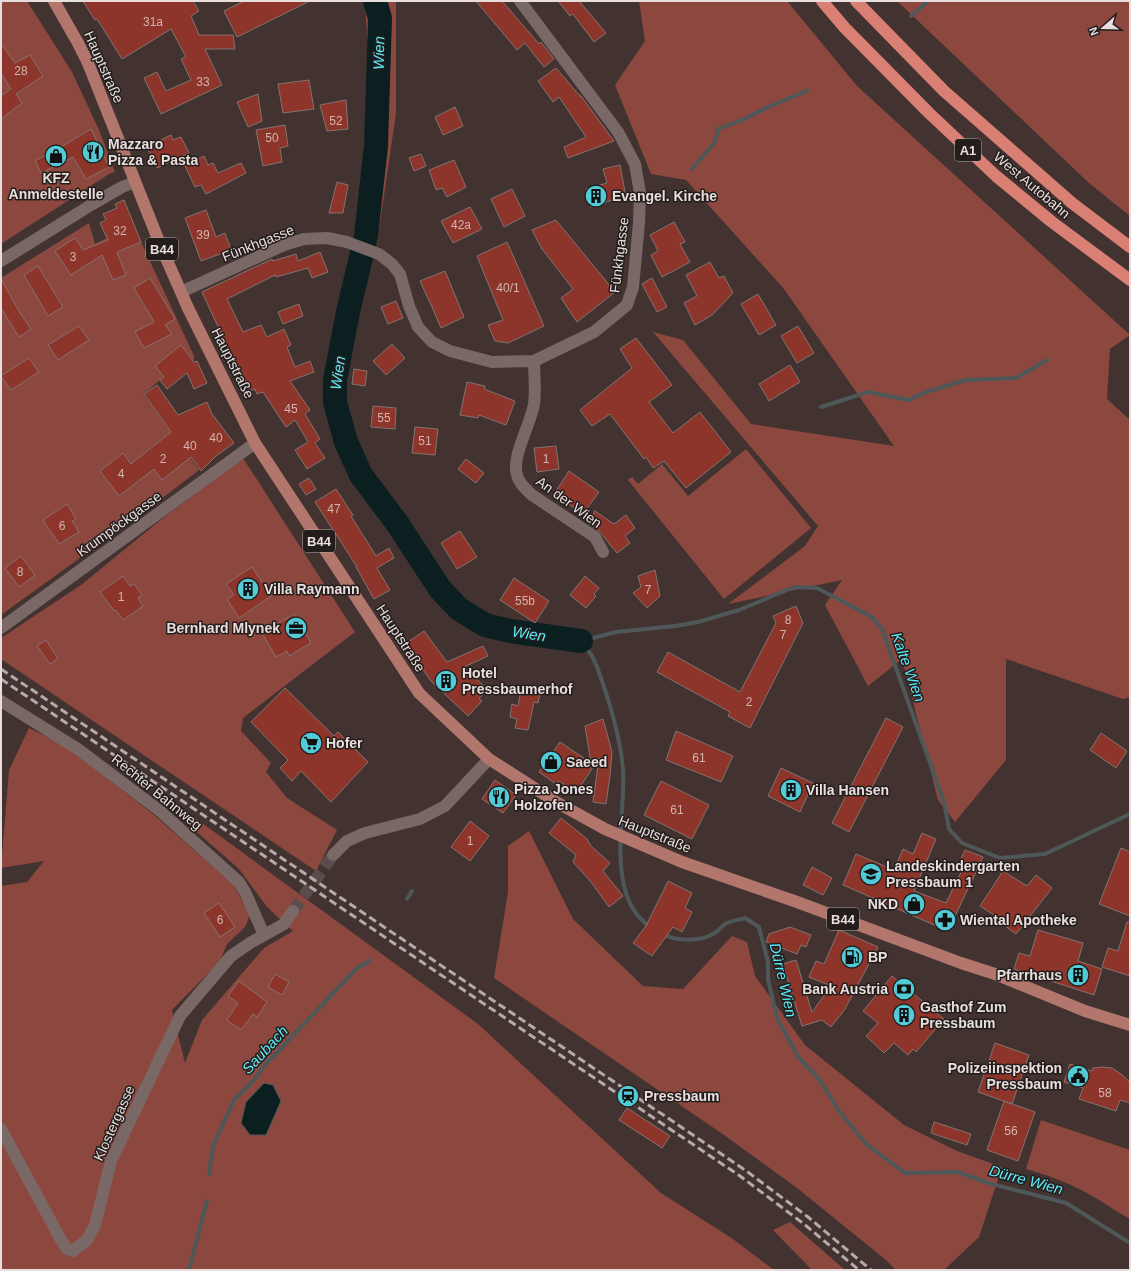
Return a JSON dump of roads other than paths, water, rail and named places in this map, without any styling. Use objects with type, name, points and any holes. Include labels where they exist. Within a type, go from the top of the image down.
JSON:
[{"type":"highway","name":"West Autobahn","points":[[822,1],[845,28],[929,113],[996,176],[1052,222],[1130,280]]},
{"type":"highway","name":"West Autobahn","points":[[856,1],[944,91],[1072,203],[1130,247]]},
{"type":"main road","name":"Hauptstraße","points":[[54,1],[88,63],[162,249],[181,292],[255,443],[419,693],[454,727],[489,759],[556,802],[605,830],[642,846],[961,963],[995,974],[1085,1010],[1130,1025]]},
{"type":"street","name":"Fünkhgasse","points":[[181,292],[284,245],[304,239],[327,238],[347,242],[379,254],[392,264],[400,274],[409,306],[418,327],[432,342],[450,351],[492,362],[534,361],[594,332],[627,305],[633,287],[639,223],[640,193],[635,164],[618,132],[520,1]]},
{"type":"street","points":[[1,261],[91,205],[122,187],[135,182]]},
{"type":"street","name":"An der Wien","points":[[534,361],[534,405],[516,461],[517,476],[523,486],[532,495],[595,537],[603,552]]},
{"type":"street","name":"Krumpöckgasse","points":[[1,628],[255,443]]},
{"type":"street","name":"Rechter Bahnweg","points":[[1,701],[78,749],[160,811],[239,882],[246,894],[264,935]]},
{"type":"street","points":[[333,855],[347,841],[365,833],[420,819],[445,806],[489,759]]},
{"type":"street","name":"Klostergasse","points":[[1,1129],[61,1240],[67,1249],[73,1251],[87,1240],[95,1225],[111,1161],[180,1016],[231,956],[284,924],[293,911]]},
{"type":"water","points":[[264,1083],[273,1085],[281,1101],[266,1135],[250,1135],[241,1123],[246,1102]]},
{"type":"waterway","name":"Wien","points":[[375,1],[380,18],[376,146],[366,236],[348,312],[335,380],[335,402],[346,442],[361,475],[397,523],[440,589],[459,609],[485,625],[510,631],[581,641]]},
{"type":"waterway","points":[[911,16],[928,1]]},
{"type":"waterway","points":[[692,169],[715,142],[718,129],[807,91]]},
{"type":"waterway","points":[[821,407],[868,392],[909,400],[926,392],[966,380],[1016,378],[1047,360]]},
{"type":"waterway","name":"Kalte Wien","points":[[651,927],[636,914],[627,897],[622,877],[620,855],[623,770],[621,750],[609,702],[600,674],[592,656],[581,641],[616,632],[698,622],[739,610],[794,587],[817,588],[872,617],[882,629],[944,802],[949,829],[962,843],[1000,858],[1045,854],[1130,814]]},
{"type":"waterway","name":"Saubach","points":[[407,899],[412,891]]},
{"type":"waterway","name":"Dürre Wien","points":[[662,934],[688,940],[708,937],[715,933],[723,925],[745,918],[759,927],[768,962],[768,979],[777,1018],[798,1057],[819,1079],[839,1111],[866,1144],[905,1173],[958,1172],[988,1183],[1066,1203],[1130,1243]]},
{"type":"waterway","name":"Saubach","points":[[209,1174],[213,1146],[234,1100],[357,968],[367,963],[369,960]]},
{"type":"waterway","name":"Saubach","points":[[189,1270],[207,1201]]},
{"type":"tunnel","points":[[293,911],[333,855]]},
{"type":"railway","points":[[1,669],[745,1170],[808,1217],[871,1270]]},
{"type":"railway","points":[[1,679],[740,1176],[804,1224],[859,1270]]},
{"type":"place","name":"Mazzaro Pizza & Pasta","points":[[93,152]]},
{"type":"place","name":"KFZ Anmeldestelle","points":[[56,156]]},
{"type":"place","name":"Evangel. Kirche","points":[[596,196]]},
{"type":"place","name":"Villa Raymann","points":[[248,589]]},
{"type":"place","name":"Bernhard Mlynek","points":[[296,628]]},
{"type":"place","name":"Hotel Pressbaumerhof","points":[[446,681]]},
{"type":"place","name":"Hofer","points":[[311,743]]},
{"type":"place","name":"Saeed","points":[[551,762]]},
{"type":"place","name":"Villa Hansen","points":[[791,790]]},
{"type":"place","name":"Pizza Jones Holzofen","points":[[499,797]]},
{"type":"place","name":"Landeskindergarten Pressbaum 1","points":[[871,874]]},
{"type":"place","name":"NKD","points":[[914,904]]},
{"type":"place","name":"Wiental Apotheke","points":[[945,920]]},
{"type":"place","name":"BP","points":[[852,957]]},
{"type":"place","name":"Pfarrhaus","points":[[1078,975]]},
{"type":"place","name":"Bank Austria","points":[[904,989]]},
{"type":"place","name":"Gasthof Zum Pressbaum","points":[[904,1015]]},
{"type":"place","name":"Polizeiinspektion Pressbaum","points":[[1078,1076]]},
{"type":"place","name":"Pressbaum","points":[[628,1096]]}]
